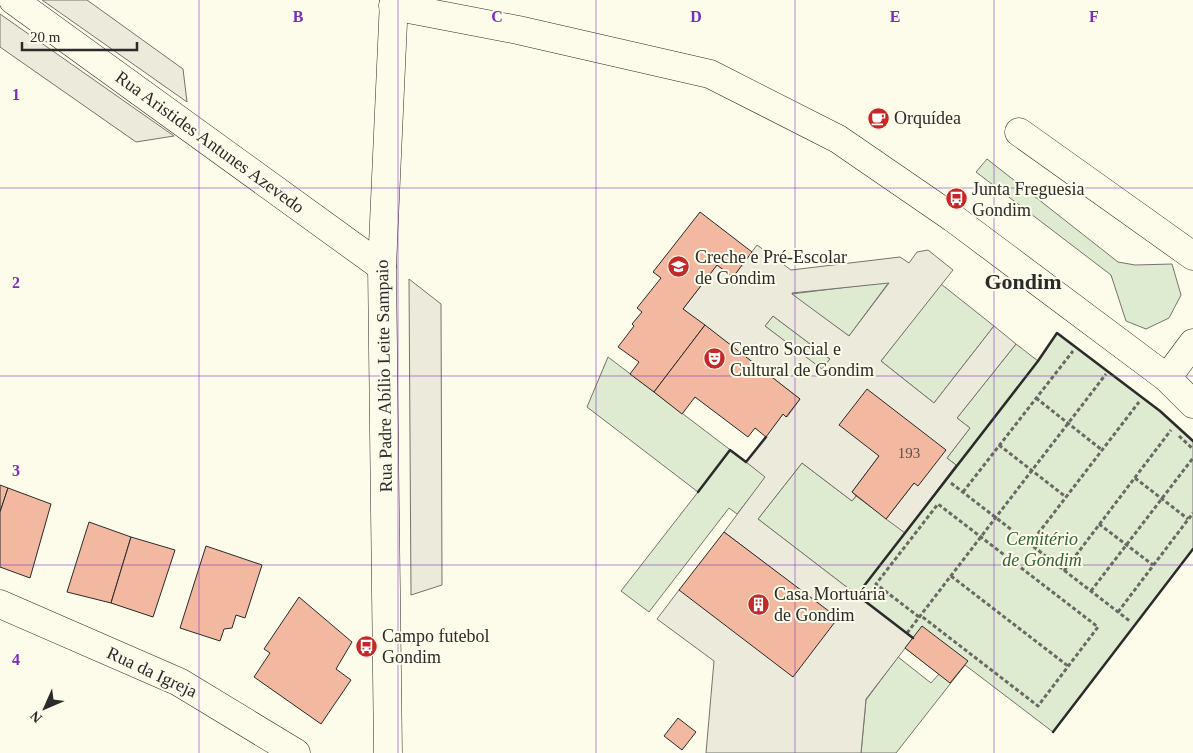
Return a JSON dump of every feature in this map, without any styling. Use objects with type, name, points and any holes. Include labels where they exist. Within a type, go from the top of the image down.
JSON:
[{"type":"street","name":"Rua Aristides Antunes Azevedo","points":[[13,0],[382,267]]},
{"type":"street","name":"Rua Padre Abílio Leite Sampaio","points":[[388,753],[382,267],[394,3]]},
{"type":"street","points":[[394,3],[710,74],[838,139],[953,218],[1167,378],[1193,404]]},
{"type":"street","points":[[1019,132],[1193,256]]},
{"type":"street","points":[[1167,378],[1193,343]]},
{"type":"street","name":"Rua da Igreja","points":[[0,604],[179,682],[296,753]]},
{"type":"path","points":[[963,492],[1072,351]]},
{"type":"path","points":[[907,633],[1108,372]]},
{"type":"path","points":[[1036,398],[1102,450]]},
{"type":"path","points":[[1030,544],[1139,402]]},
{"type":"path","points":[[1064,571],[1172,430]]},
{"type":"path","points":[[1000,445],[1066,496]]},
{"type":"path","points":[[1091,591],[1193,458]]},
{"type":"path","points":[[1135,478],[1188,519]]},
{"type":"path","points":[[951,482],[1131,622]]},
{"type":"path","points":[[938,504],[981,536],[1098,627],[1038,706],[876,584],[938,504]]},
{"type":"path","points":[[1118,612],[1193,513]]},
{"type":"path","points":[[1099,524],[1153,566]]},
{"type":"path","points":[[951,576],[1068,666]]},
{"type":"green space","points":[[987,159],[1118,262],[1135,265],[1172,264],[1181,295],[1169,318],[1146,329],[1126,321],[1111,275],[976,172]]},
{"type":"green space","points":[[889,282],[849,336],[791,294]]},
{"type":"green space","points":[[941,284],[994,326],[934,403],[881,361]]},
{"type":"green space","points":[[773,316],[830,359],[822,370],[765,326]]},
{"type":"green space","name":"Cemitério de Gondim","points":[[1057,333],[1160,411],[1193,441],[1193,549],[1053,732],[965,665],[896,753],[861,753],[866,700],[898,657],[931,683],[939,674],[905,648],[913,638],[758,519],[802,463],[852,501],[856,496],[905,532],[956,465],[947,458],[970,428],[957,418],[1016,344],[1038,361]]},
{"type":"green space","points":[[608,357],[766,477],[737,514],[729,508],[649,612],[621,591],[698,492],[587,407]]},
{"type":"shaded area","points":[[42,0],[87,0],[183,69],[187,102]]},
{"type":"shaded area","points":[[0,14],[174,136],[136,142],[0,47]]},
{"type":"shaded area","points":[[757,245],[791,270],[900,257],[909,263],[917,252],[928,250],[953,270],[881,361],[934,403],[994,326],[1016,344],[957,418],[970,428],[947,458],[956,465],[905,533],[886,519],[914,483],[879,456],[852,492],[856,496],[852,501],[802,463],[758,519],[913,638],[866,699],[861,753],[706,753],[714,661],[657,619],[679,590],[838,619],[724,532],[765,477],[746,462],[783,414],[787,417],[800,399],[683,309],[717,265],[733,277]],"holes":[[[889,283],[849,336],[792,294],[792,293]],[[773,316],[830,359],[822,369],[765,326]]]},
{"type":"shaded area","points":[[409,279],[441,304],[442,585],[411,595]]},
{"type":"building","points":[[700,212],[752,252],[733,277],[717,265],[683,309],[705,325],[654,392],[630,374],[639,362],[618,347],[642,312],[637,308],[661,278],[653,272]]},
{"type":"building","name":"Centro Social e Cultural de Gondim","points":[[705,325],[800,399],[786,417],[783,414],[766,437],[755,428],[748,437],[695,397],[682,414],[654,392]]},
{"type":"building","points":[[867,389],[946,450],[918,486],[914,483],[886,519],[852,492],[879,456],[839,425]]},
{"type":"building","points":[[0,485],[8,488],[0,512]]},
{"type":"building","points":[[8,488],[51,504],[30,578],[0,567],[0,512]]},
{"type":"building","points":[[89,522],[131,537],[111,603],[67,592]]},
{"type":"building","name":"Casa Mortuária de Gondim","points":[[724,532],[838,618],[793,677],[679,590]]},
{"type":"building","points":[[131,537],[175,550],[153,617],[111,603]]},
{"type":"building","points":[[206,546],[262,565],[245,618],[236,615],[232,628],[224,629],[220,641],[180,628]]},
{"type":"building","points":[[299,597],[352,642],[336,669],[351,680],[321,724],[254,677],[270,653],[264,649]]},
{"type":"building","points":[[922,626],[968,661],[950,683],[905,648]]},
{"type":"building","points":[[678,718],[696,732],[682,750],[664,736]]},
{"type":"wall","points":[[913,638],[857,595],[1038,361],[1057,333],[1160,411],[1193,441]]},
{"type":"wall","points":[[698,492],[730,450],[746,462],[766,437]]},
{"type":"wall","points":[[1053,732],[1193,549]]},
{"type":"place","name":"Orquídea","points":[[878,118]]},
{"type":"place","name":"Junta Freguesia Gondim","points":[[956,199]]},
{"type":"place","name":"Creche e Pré-Escolar de Gondim","points":[[679,267]]},
{"type":"place","name":"Centro Social e Cultural de Gondim","points":[[714,359]]},
{"type":"place","name":"Casa Mortuária de Gondim","points":[[758,604]]},
{"type":"place","name":"Campo futebol Gondim","points":[[366,646]]},
{"type":"district","name":"Gondim","points":[[1023,281]]}]
